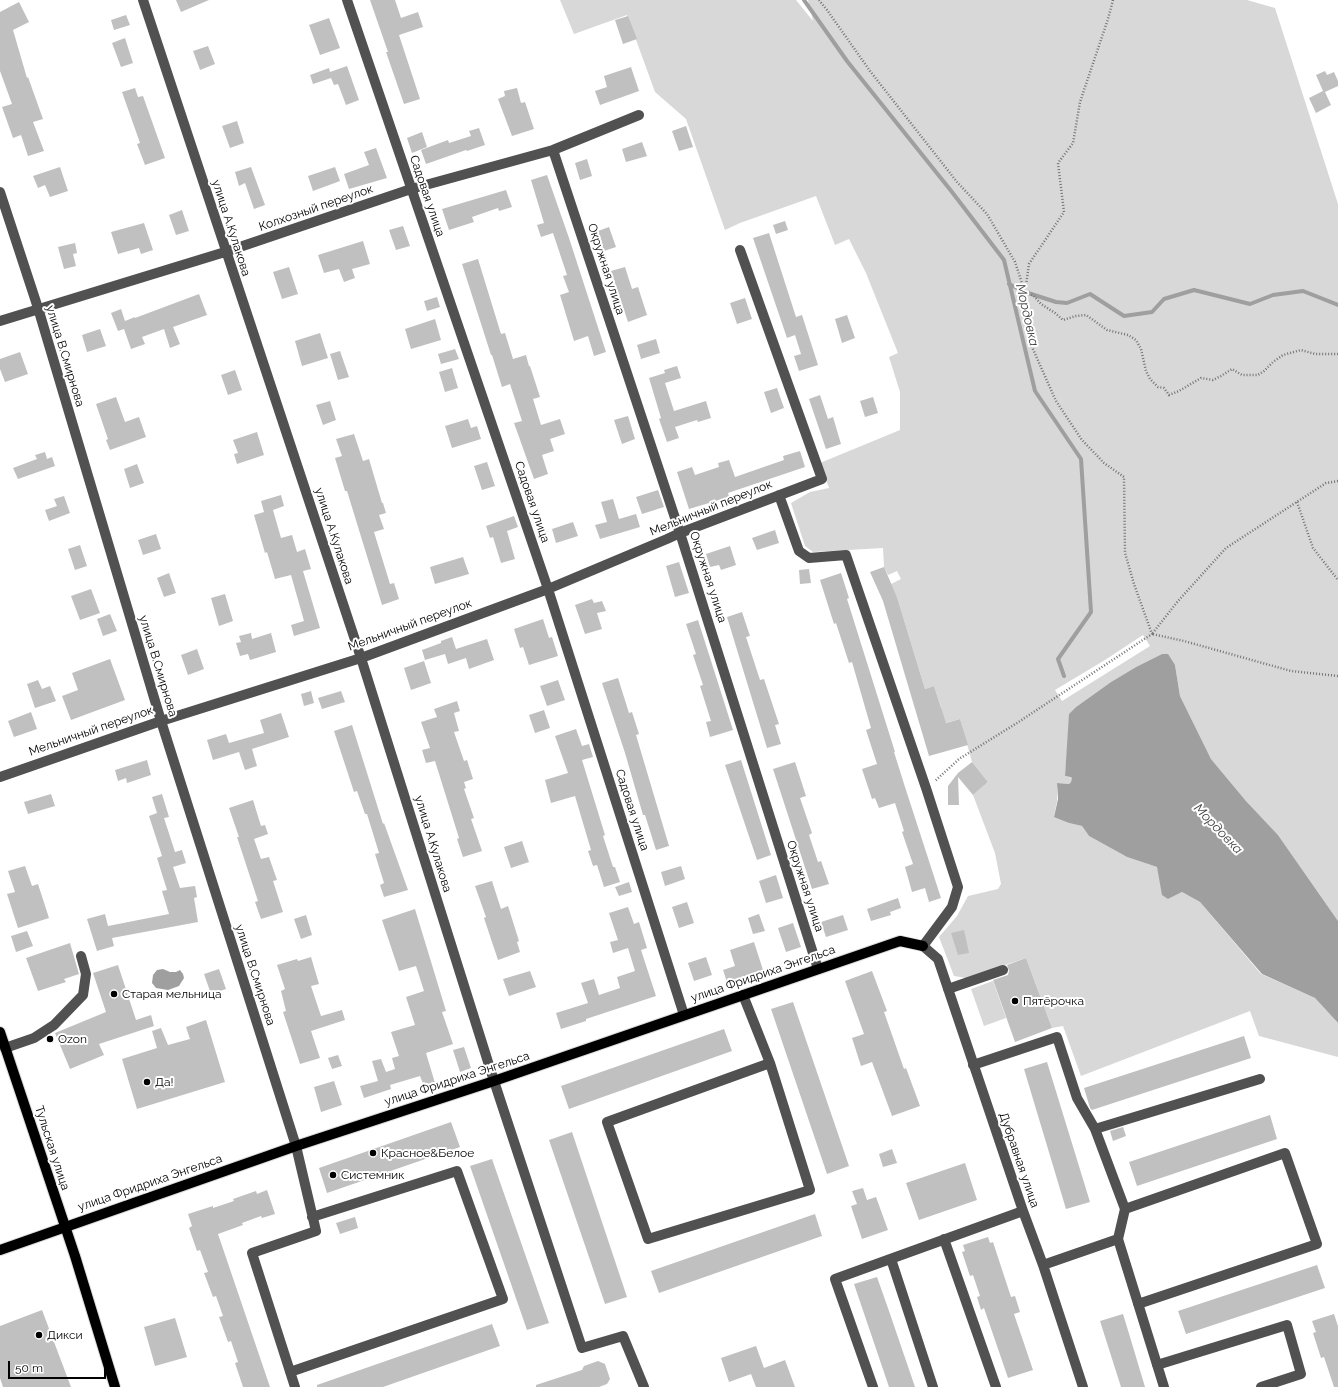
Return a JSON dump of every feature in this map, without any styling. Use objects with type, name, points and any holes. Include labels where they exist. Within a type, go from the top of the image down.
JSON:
[{"type":"main road","name":"улица Фридриха Энгельса","points":[[0,1250],[296,1146],[494,1081],[900,941],[923,946]]},
{"type":"main road","name":"Тульская улица","points":[[0,1032],[65,1227],[115,1387]]},
{"type":"street","name":"улица А.Кулакова","points":[[143,0],[225,252],[361,658],[494,1081],[582,1348],[623,1336],[644,1387]]},
{"type":"street","name":"Садовая улица","points":[[347,0],[548,589],[684,1016]]},
{"type":"street","name":"Колхозный переулок","points":[[0,321],[38,308],[225,252],[412,189],[553,150],[639,115]]},
{"type":"street","name":"Окружная улица","points":[[553,150],[680,533],[818,969]]},
{"type":"street","name":"улица В.Смирнова","points":[[0,192],[38,308],[161,720],[296,1146],[316,1231],[252,1253],[290,1372]]},
{"type":"street","name":"Мельничный переулок","points":[[0,777],[161,720],[361,658],[548,589],[680,533],[822,479],[740,250]]},
{"type":"street","points":[[779,495],[799,551],[809,558],[846,555],[926,788],[958,887],[952,907],[923,946]]},
{"type":"street","name":"Дубравная улица","points":[[923,946],[938,959],[1023,1211],[1043,1265],[1083,1387]]},
{"type":"street","points":[[5,1048],[34,1038],[54,1025],[83,995],[86,974],[81,956]]},
{"type":"street","points":[[948,989],[1002,970]]},
{"type":"street","points":[[744,995],[770,1063],[810,1190],[648,1239],[607,1122],[770,1063]]},
{"type":"street","points":[[973,1065],[1057,1037],[1077,1098],[1095,1129],[1124,1209],[1118,1239],[1164,1387]]},
{"type":"street","points":[[1095,1129],[1260,1079]]},
{"type":"street","points":[[1124,1209],[1285,1153],[1317,1244],[1138,1304]]},
{"type":"street","points":[[295,1387],[290,1372],[503,1299],[457,1171],[312,1217]]},
{"type":"street","points":[[873,1387],[834,1279],[1023,1211]]},
{"type":"street","points":[[944,1239],[996,1387]]},
{"type":"street","points":[[1043,1265],[1118,1239]]},
{"type":"street","points":[[891,1259],[933,1387]]},
{"type":"street","points":[[1157,1365],[1287,1325],[1300,1374],[1261,1387]]},
{"type":"path","points":[[819,0],[875,77],[957,182],[987,214],[1015,262],[1025,292],[1032,347],[1056,401],[1082,440],[1104,463],[1124,477],[1125,553],[1134,584],[1152,634]]},
{"type":"path","points":[[1025,292],[1030,264],[1064,212],[1058,163],[1073,143],[1080,102],[1113,0]]},
{"type":"path","points":[[1025,292],[1033,295],[1041,304],[1063,320],[1086,315],[1107,330],[1128,335],[1136,340],[1141,349],[1146,371],[1150,379],[1158,387],[1164,388],[1169,395],[1201,378],[1213,380],[1232,369],[1242,374],[1258,374],[1264,371],[1283,355],[1301,350],[1315,354],[1338,354]]},
{"type":"path","points":[[926,788],[959,759],[1017,723],[1152,634],[1178,601],[1226,548],[1326,482],[1338,481]]},
{"type":"path","points":[[1297,502],[1314,548],[1338,580]]},
{"type":"path","points":[[1152,634],[1184,641],[1291,671],[1338,676]]},
{"type":"shaded area","points":[[560,0],[796,0],[813,21],[808,0],[1247,0],[1275,8],[1338,204],[1338,921],[1278,835],[1246,801],[1211,759],[1180,696],[1175,665],[1162,654],[1111,682],[1076,707],[1070,714],[1065,776],[1072,778],[1069,784],[1057,783],[1057,801],[1054,816],[1069,823],[1082,826],[1089,836],[1127,857],[1157,867],[1168,899],[1182,892],[1200,902],[1261,974],[1315,998],[1338,1023],[1338,1057],[1259,1036],[1250,1011],[1081,1076],[1063,1026],[1052,1028],[1026,958],[966,978],[954,976],[939,937],[957,916],[968,896],[998,889],[1001,884],[995,853],[973,795],[988,782],[972,762],[960,719],[941,724],[941,707],[934,686],[925,689],[897,597],[891,584],[901,579],[897,571],[888,575],[884,567],[883,548],[813,552],[805,546],[791,503],[810,492],[829,488],[820,463],[900,430],[900,392],[889,357],[898,353],[866,273],[849,239],[835,245],[816,196],[740,223],[725,230],[686,119],[655,92],[627,15],[574,34]],"holes":[[[1143,635],[1150,646],[1062,701],[1055,690]]]},
{"type":"shaded area","points":[[993,981],[1006,1018],[984,1026],[971,989]]},
{"type":"water","points":[[1162,654],[1168,654],[1175,665],[1180,696],[1211,759],[1246,801],[1278,835],[1338,921],[1338,1023],[1315,998],[1262,974],[1200,902],[1182,892],[1168,899],[1162,895],[1157,867],[1127,857],[1089,836],[1082,826],[1054,817],[1058,799],[1057,783],[1069,784],[1072,778],[1065,776],[1069,714],[1076,707],[1111,682]]},
{"type":"water","points":[[163,969],[170,972],[180,970],[184,978],[179,986],[168,990],[156,988],[152,983],[153,975],[157,970]]},
{"type":"building","points":[[176,0],[209,0],[181,12]]},
{"type":"building","points":[[370,0],[395,0],[401,18],[418,12],[423,27],[399,35],[420,99],[404,104]]},
{"type":"building","points":[[19,2],[29,22],[13,30],[27,78],[28,77],[43,119],[33,122],[44,151],[28,156],[21,135],[13,138],[2,107],[12,104],[0,71],[0,12]]},
{"type":"building","points":[[126,15],[130,25],[114,30],[111,20]]},
{"type":"building","points":[[628,16],[637,39],[623,44],[615,20]]},
{"type":"building","points":[[329,18],[340,48],[320,55],[309,25]]},
{"type":"building","points":[[125,38],[133,63],[121,67],[112,43]]},
{"type":"building","points":[[208,46],[215,64],[200,70],[193,51]]},
{"type":"building","points":[[347,66],[359,100],[346,105],[338,84],[334,85],[331,78],[313,84],[310,75],[329,68],[330,72]]},
{"type":"building","points":[[631,67],[639,91],[600,105],[595,91],[607,87],[604,76]]},
{"type":"building","points":[[1325,71],[1327,75],[1334,72],[1338,81],[1338,86],[1325,92],[1331,105],[1316,113],[1309,98],[1323,91],[1316,75]]},
{"type":"building","points":[[135,88],[138,97],[143,96],[165,158],[145,165],[137,144],[140,143],[122,92]]},
{"type":"building","points":[[517,88],[521,103],[525,102],[534,129],[512,136],[498,99],[505,96],[504,91]]},
{"type":"building","points":[[237,121],[244,143],[230,148],[222,126]]},
{"type":"building","points":[[686,126],[693,147],[679,151],[672,131]]},
{"type":"building","points":[[479,128],[485,145],[426,164],[421,150],[448,140],[449,143],[471,136],[469,131]]},
{"type":"building","points":[[422,132],[427,147],[412,153],[407,138]]},
{"type":"building","points":[[642,142],[647,156],[626,162],[622,149]]},
{"type":"building","points":[[376,148],[387,178],[349,189],[344,174],[369,165],[364,152]]},
{"type":"building","points":[[587,159],[592,176],[580,180],[575,163]]},
{"type":"building","points":[[60,167],[68,191],[50,197],[45,185],[38,188],[33,176]]},
{"type":"building","points":[[251,167],[265,205],[254,209],[245,183],[239,186],[235,172]]},
{"type":"building","points":[[335,167],[340,181],[313,191],[308,176]]},
{"type":"building","points":[[547,175],[606,352],[594,356],[588,336],[574,341],[560,295],[569,292],[563,276],[567,275],[553,233],[541,237],[537,225],[544,223],[531,180]]},
{"type":"building","points":[[506,190],[512,207],[499,211],[498,208],[472,217],[474,222],[449,230],[442,209]]},
{"type":"building","points":[[182,210],[189,231],[176,235],[169,215]]},
{"type":"building","points":[[785,221],[788,230],[776,234],[773,225]]},
{"type":"building","points":[[144,223],[153,250],[141,254],[139,248],[118,254],[111,232]]},
{"type":"building","points":[[403,226],[410,246],[396,250],[389,230]]},
{"type":"building","points":[[609,227],[616,247],[604,251],[598,231]]},
{"type":"building","points":[[769,233],[796,317],[802,315],[818,365],[799,371],[794,356],[801,354],[795,335],[787,338],[753,238]]},
{"type":"building","points":[[363,241],[370,264],[352,269],[355,278],[344,282],[339,269],[324,273],[318,255]]},
{"type":"building","points":[[75,243],[77,253],[73,254],[76,266],[64,269],[58,247]]},
{"type":"building","points":[[478,259],[501,334],[505,333],[513,359],[526,355],[540,397],[533,399],[541,425],[560,419],[565,434],[550,439],[554,451],[542,455],[548,474],[534,479],[514,423],[522,421],[510,384],[502,387],[462,264]]},
{"type":"building","points":[[289,267],[298,294],[282,299],[273,272]]},
{"type":"building","points":[[625,267],[632,289],[638,287],[647,315],[628,322],[611,271]]},
{"type":"building","points":[[199,294],[207,315],[173,327],[180,344],[170,348],[164,329],[142,337],[145,344],[131,349],[124,329],[118,331],[111,313],[121,309],[125,321]]},
{"type":"building","points":[[437,297],[440,307],[427,311],[424,301]]},
{"type":"building","points":[[745,298],[752,319],[737,324],[730,303]]},
{"type":"building","points":[[847,315],[855,338],[842,343],[835,319]]},
{"type":"building","points":[[435,319],[441,340],[411,349],[405,329]]},
{"type":"building","points":[[100,329],[106,346],[87,352],[82,335]]},
{"type":"building","points":[[320,333],[328,358],[302,366],[295,341]]},
{"type":"building","points":[[656,339],[660,353],[641,359],[637,345]]},
{"type":"building","points":[[455,349],[459,359],[441,364],[438,354]]},
{"type":"building","points":[[340,351],[349,377],[338,380],[330,354]]},
{"type":"building","points":[[20,352],[28,374],[5,382],[0,369],[0,359]]},
{"type":"building","points":[[677,366],[681,378],[665,383],[674,411],[706,401],[711,418],[698,422],[697,420],[675,427],[679,438],[667,442],[659,419],[661,418],[649,378],[665,373],[664,370]]},
{"type":"building","points":[[452,368],[458,388],[445,392],[439,372]]},
{"type":"building","points":[[235,370],[242,390],[228,395],[221,375]]},
{"type":"building","points":[[777,388],[784,408],[771,413],[764,392]]},
{"type":"building","points":[[820,395],[828,419],[833,417],[841,444],[826,449],[809,399]]},
{"type":"building","points":[[116,397],[125,422],[139,417],[146,437],[110,450],[106,440],[108,439],[96,404]]},
{"type":"building","points":[[873,397],[878,413],[865,417],[860,401]]},
{"type":"building","points":[[330,401],[336,420],[323,425],[316,405]]},
{"type":"building","points":[[628,416],[635,439],[622,444],[614,420]]},
{"type":"building","points":[[468,419],[471,428],[477,426],[481,439],[452,448],[445,426]]},
{"type":"building","points":[[257,432],[264,455],[237,464],[234,454],[238,453],[233,440]]},
{"type":"building","points":[[354,434],[363,461],[369,459],[386,513],[379,515],[384,529],[374,532],[390,584],[394,583],[399,599],[382,605],[347,491],[345,491],[335,458],[342,456],[336,439]]},
{"type":"building","points":[[800,451],[805,467],[728,493],[729,497],[689,509],[677,472],[692,467],[695,475],[719,467],[718,463],[729,460],[735,477],[784,460],[783,456]]},
{"type":"building","points":[[45,452],[47,459],[52,457],[55,466],[18,479],[13,468],[37,459],[35,455]]},
{"type":"building","points":[[487,462],[495,486],[482,490],[474,466]]},
{"type":"building","points":[[137,464],[144,483],[130,488],[124,469]]},
{"type":"building","points":[[658,490],[664,507],[642,514],[636,497]]},
{"type":"building","points":[[281,495],[284,506],[273,510],[281,538],[292,535],[297,552],[305,549],[311,569],[303,571],[320,628],[294,636],[291,625],[304,621],[291,575],[275,579],[267,552],[265,553],[254,515],[264,512],[261,501]]},
{"type":"building","points":[[64,496],[70,513],[49,521],[45,510],[57,506],[54,499]]},
{"type":"building","points":[[613,499],[619,519],[636,514],[640,527],[600,539],[595,525],[607,522],[601,502]]},
{"type":"building","points":[[514,516],[518,527],[507,531],[515,559],[501,563],[493,537],[490,538],[486,526]]},
{"type":"building","points":[[573,522],[578,536],[556,543],[552,529]]},
{"type":"building","points":[[775,530],[779,543],[757,550],[752,538]]},
{"type":"building","points":[[156,534],[161,549],[143,555],[138,540]]},
{"type":"building","points":[[80,545],[87,566],[75,570],[68,549]]},
{"type":"building","points":[[730,546],[736,565],[721,570],[719,565],[710,567],[706,554]]},
{"type":"building","points":[[463,557],[469,574],[435,584],[430,567]]},
{"type":"building","points":[[679,562],[689,593],[675,597],[666,566]]},
{"type":"building","points":[[884,567],[897,597],[925,689],[934,686],[946,723],[960,719],[968,745],[929,756],[883,601],[870,572]]},
{"type":"building","points":[[809,569],[811,583],[800,584],[799,570]]},
{"type":"building","points":[[169,573],[176,593],[164,597],[157,578]]},
{"type":"building","points":[[841,573],[849,598],[847,599],[894,752],[941,898],[929,902],[925,888],[912,892],[905,867],[913,864],[902,832],[904,831],[895,803],[879,808],[875,798],[872,799],[862,769],[877,764],[866,730],[871,728],[852,662],[849,663],[836,623],[834,624],[820,580]]},
{"type":"building","points":[[91,589],[100,613],[80,620],[71,596]]},
{"type":"building","points":[[225,594],[233,621],[219,626],[211,598]]},
{"type":"building","points":[[592,599],[594,603],[602,601],[606,611],[597,613],[602,629],[585,634],[575,605]]},
{"type":"building","points":[[742,612],[750,636],[746,637],[760,680],[764,679],[779,724],[775,725],[781,744],[767,748],[727,617]]},
{"type":"building","points":[[110,614],[117,631],[103,636],[97,619]]},
{"type":"building","points":[[543,619],[549,638],[552,637],[558,656],[529,665],[523,647],[520,648],[514,629]]},
{"type":"building","points":[[698,620],[733,730],[710,737],[706,722],[711,721],[700,686],[703,685],[693,655],[696,654],[686,624]]},
{"type":"building","points":[[251,633],[252,639],[271,633],[276,652],[250,660],[248,654],[240,656],[236,643],[241,642],[239,636]]},
{"type":"building","points":[[452,637],[456,649],[487,639],[494,660],[469,669],[466,658],[448,664],[445,654],[425,660],[422,650]]},
{"type":"building","points":[[197,649],[204,669],[188,675],[181,655]]},
{"type":"building","points":[[110,659],[125,700],[71,720],[62,696],[78,690],[72,673]]},
{"type":"building","points":[[424,661],[431,683],[411,690],[404,668]]},
{"type":"building","points":[[618,678],[629,713],[632,712],[639,734],[636,735],[669,846],[656,850],[645,815],[643,815],[625,753],[602,683]]},
{"type":"building","points":[[38,680],[42,689],[50,686],[56,701],[35,708],[27,684]]},
{"type":"building","points":[[558,680],[565,700],[547,706],[540,686]]},
{"type":"building","points":[[311,691],[314,703],[304,706],[301,694]]},
{"type":"building","points":[[341,691],[345,702],[322,709],[318,698]]},
{"type":"building","points":[[457,701],[460,711],[454,713],[459,731],[454,732],[464,761],[467,760],[473,779],[464,782],[466,788],[464,789],[474,818],[471,819],[482,851],[463,857],[457,839],[459,838],[435,761],[426,763],[422,750],[430,748],[421,722],[437,717],[434,709]]},
{"type":"building","points":[[544,710],[550,728],[535,733],[529,715]]},
{"type":"building","points":[[31,712],[37,729],[14,737],[8,721]]},
{"type":"building","points":[[281,713],[289,737],[252,749],[257,766],[245,770],[239,752],[213,760],[207,740],[226,734],[229,743],[264,733],[260,720]]},
{"type":"building","points":[[352,725],[383,824],[384,823],[408,890],[384,897],[380,885],[384,883],[375,854],[379,853],[367,814],[365,814],[357,791],[354,792],[334,731]]},
{"type":"building","points":[[576,729],[582,746],[589,744],[593,757],[582,760],[605,835],[603,836],[613,867],[615,867],[620,882],[604,887],[597,865],[593,866],[588,851],[591,850],[575,796],[551,803],[545,780],[568,773],[555,736]]},
{"type":"building","points":[[147,760],[151,775],[127,783],[126,778],[118,781],[115,770]]},
{"type":"building","points":[[741,760],[771,855],[757,860],[725,765]]},
{"type":"building","points":[[795,762],[806,796],[800,798],[812,833],[809,835],[818,862],[821,861],[829,884],[812,889],[773,769]]},
{"type":"building","points":[[972,762],[988,782],[973,795],[958,777],[959,805],[948,805],[948,786],[958,773]]},
{"type":"building","points":[[51,794],[55,806],[28,814],[24,802]]},
{"type":"building","points":[[162,794],[169,817],[164,818],[175,852],[182,850],[186,863],[173,867],[180,888],[195,886],[197,897],[194,898],[198,922],[112,938],[114,946],[97,951],[87,919],[105,914],[108,926],[169,914],[162,891],[167,890],[157,858],[162,856],[149,816],[157,813],[152,797]]},
{"type":"building","points":[[253,800],[261,826],[265,825],[268,834],[254,839],[261,859],[269,857],[277,880],[273,881],[283,912],[261,919],[255,902],[258,901],[229,808]]},
{"type":"building","points":[[522,841],[529,862],[511,868],[504,847]]},
{"type":"building","points":[[25,866],[32,886],[38,884],[49,918],[18,928],[7,894],[15,892],[8,871]]},
{"type":"building","points":[[681,866],[685,879],[665,886],[661,872]]},
{"type":"building","points":[[776,875],[783,898],[766,903],[759,881]]},
{"type":"building","points":[[492,881],[501,909],[508,906],[519,941],[517,942],[520,952],[498,960],[484,918],[486,917],[475,886]]},
{"type":"building","points":[[629,882],[632,892],[619,896],[615,887]]},
{"type":"building","points":[[898,898],[901,908],[890,912],[891,915],[871,921],[867,909]]},
{"type":"building","points":[[687,902],[694,923],[679,928],[672,907]]},
{"type":"building","points":[[628,907],[634,924],[639,922],[647,948],[641,950],[656,996],[586,1019],[586,1021],[561,1029],[556,1013],[588,1003],[581,983],[594,979],[599,995],[620,988],[617,977],[635,971],[628,948],[613,953],[610,942],[618,940],[609,913]]},
{"type":"building","points":[[415,909],[446,1011],[442,1012],[453,1044],[426,1053],[435,1083],[424,1086],[420,1076],[390,1085],[391,1089],[364,1098],[360,1086],[378,1081],[372,1061],[381,1059],[386,1072],[395,1069],[392,1058],[399,1056],[391,1032],[415,1025],[406,997],[424,991],[416,966],[399,971],[382,920]]},
{"type":"building","points":[[759,914],[765,931],[753,934],[748,918]]},
{"type":"building","points":[[306,915],[312,935],[301,939],[294,919]]},
{"type":"building","points":[[843,915],[848,930],[826,937],[821,922]]},
{"type":"building","points":[[793,923],[801,947],[786,952],[778,928]]},
{"type":"building","points":[[964,930],[969,953],[958,955],[951,933]]},
{"type":"building","points":[[27,931],[33,946],[16,952],[11,936]]},
{"type":"building","points":[[754,942],[763,970],[727,982],[723,970],[735,966],[730,950]]},
{"type":"building","points":[[70,943],[79,974],[64,979],[66,982],[38,991],[26,958]]},
{"type":"building","points":[[311,957],[319,984],[311,986],[321,1016],[342,1010],[345,1020],[311,1031],[320,1058],[300,1064],[283,1012],[286,1011],[281,991],[285,989],[277,965],[297,959],[298,961]]},
{"type":"building","points":[[706,957],[712,975],[694,981],[688,963]]},
{"type":"building","points":[[1026,958],[1052,1028],[1015,1042],[993,980],[1008,975],[1009,971],[1007,965]]},
{"type":"building","points":[[118,965],[136,1020],[151,1015],[154,1026],[99,1044],[104,1055],[70,1069],[55,1033],[106,1012],[93,973]]},
{"type":"building","points":[[219,969],[226,989],[211,994],[204,974]]},
{"type":"building","points":[[530,971],[536,987],[509,996],[503,979]]},
{"type":"building","points":[[872,971],[887,1011],[884,1012],[904,1069],[906,1068],[920,1106],[892,1116],[872,1062],[861,1066],[852,1038],[864,1034],[845,981]]},
{"type":"building","points":[[793,1002],[849,1166],[827,1174],[771,1009]]},
{"type":"building","points":[[206,1020],[225,1082],[137,1109],[122,1059],[157,1048],[152,1031],[161,1028],[168,1045],[190,1039],[186,1027]]},
{"type":"building","points":[[724,1029],[732,1051],[569,1109],[561,1086]]},
{"type":"building","points":[[1244,1036],[1251,1058],[1092,1110],[1090,1108],[1084,1088]]},
{"type":"building","points":[[464,1047],[471,1068],[460,1072],[453,1050]]},
{"type":"building","points":[[338,1055],[342,1066],[332,1069],[328,1058]]},
{"type":"building","points":[[1047,1062],[1090,1202],[1066,1209],[1024,1069]]},
{"type":"building","points":[[334,1081],[342,1105],[321,1112],[314,1087]]},
{"type":"building","points":[[1270,1115],[1277,1139],[1137,1186],[1129,1162]]},
{"type":"building","points":[[451,1122],[460,1147],[327,1193],[319,1168]]},
{"type":"building","points":[[1123,1127],[1126,1136],[1113,1141],[1110,1131]]},
{"type":"building","points":[[572,1132],[627,1297],[605,1304],[549,1140]]},
{"type":"building","points":[[892,1149],[897,1163],[883,1167],[879,1154]]},
{"type":"building","points":[[492,1159],[549,1323],[527,1330],[470,1166]]},
{"type":"building","points":[[965,1163],[977,1200],[919,1220],[906,1183]]},
{"type":"building","points":[[863,1188],[867,1200],[876,1197],[888,1230],[862,1239],[851,1206],[857,1204],[852,1191]]},
{"type":"building","points":[[267,1190],[275,1214],[262,1218],[261,1216],[242,1223],[243,1225],[218,1234],[270,1387],[243,1387],[235,1363],[238,1362],[231,1341],[228,1342],[219,1317],[223,1316],[216,1296],[213,1297],[204,1273],[208,1272],[200,1250],[197,1251],[189,1228],[192,1226],[188,1214],[234,1201],[233,1199],[256,1191],[257,1194]]},
{"type":"building","points":[[815,1214],[822,1236],[659,1293],[651,1271]]},
{"type":"building","points":[[355,1217],[358,1228],[340,1234],[336,1223]]},
{"type":"building","points":[[988,1237],[990,1243],[993,1242],[1011,1297],[1015,1296],[1020,1312],[1014,1314],[1033,1370],[1008,1378],[984,1308],[981,1310],[977,1297],[980,1296],[973,1275],[970,1276],[962,1252],[965,1251],[963,1245]]},
{"type":"building","points":[[1317,1265],[1325,1288],[1186,1334],[1178,1311]]},
{"type":"building","points":[[877,1277],[915,1387],[889,1387],[854,1284]]},
{"type":"building","points":[[42,1310],[71,1387],[3,1387],[0,1378],[0,1326]]},
{"type":"building","points":[[1123,1314],[1145,1387],[1121,1387],[1100,1321]]},
{"type":"building","points":[[1334,1314],[1338,1326],[1338,1387],[1334,1387],[1324,1357],[1321,1358],[1313,1333],[1316,1332],[1312,1321]]},
{"type":"building","points":[[175,1318],[187,1357],[155,1366],[144,1327]]},
{"type":"building","points":[[492,1324],[500,1346],[383,1387],[317,1387],[317,1385]]},
{"type":"building","points":[[756,1346],[764,1368],[785,1360],[795,1387],[756,1387],[751,1374],[729,1382],[721,1358]]},
{"type":"building","points":[[598,1361],[605,1364],[610,1379],[607,1384],[599,1387],[536,1387],[536,1385],[582,1370],[584,1366]]},
{"type":"waterway","name":"Мордовка","points":[[804,0],[847,61],[952,192],[1004,260],[1035,391],[1081,459],[1091,612],[1058,659],[1064,676]]},
{"type":"waterway","points":[[1009,284],[1025,292],[1056,302],[1067,303],[1090,294],[1124,316],[1152,312],[1164,299],[1194,290],[1250,304],[1273,295],[1303,291],[1338,305]]},
{"type":"place","name":"Старая мельница","points":[[114,994]]},
{"type":"place","name":"Пятёрочка","points":[[1015,1001]]},
{"type":"place","name":"Ozon","points":[[50,1039]]},
{"type":"place","name":"Да!","points":[[147,1082]]},
{"type":"place","name":"Красное&Белое","points":[[373,1153]]},
{"type":"place","name":"Системник","points":[[333,1175]]},
{"type":"place","name":"Дикси","points":[[39,1335]]}]
